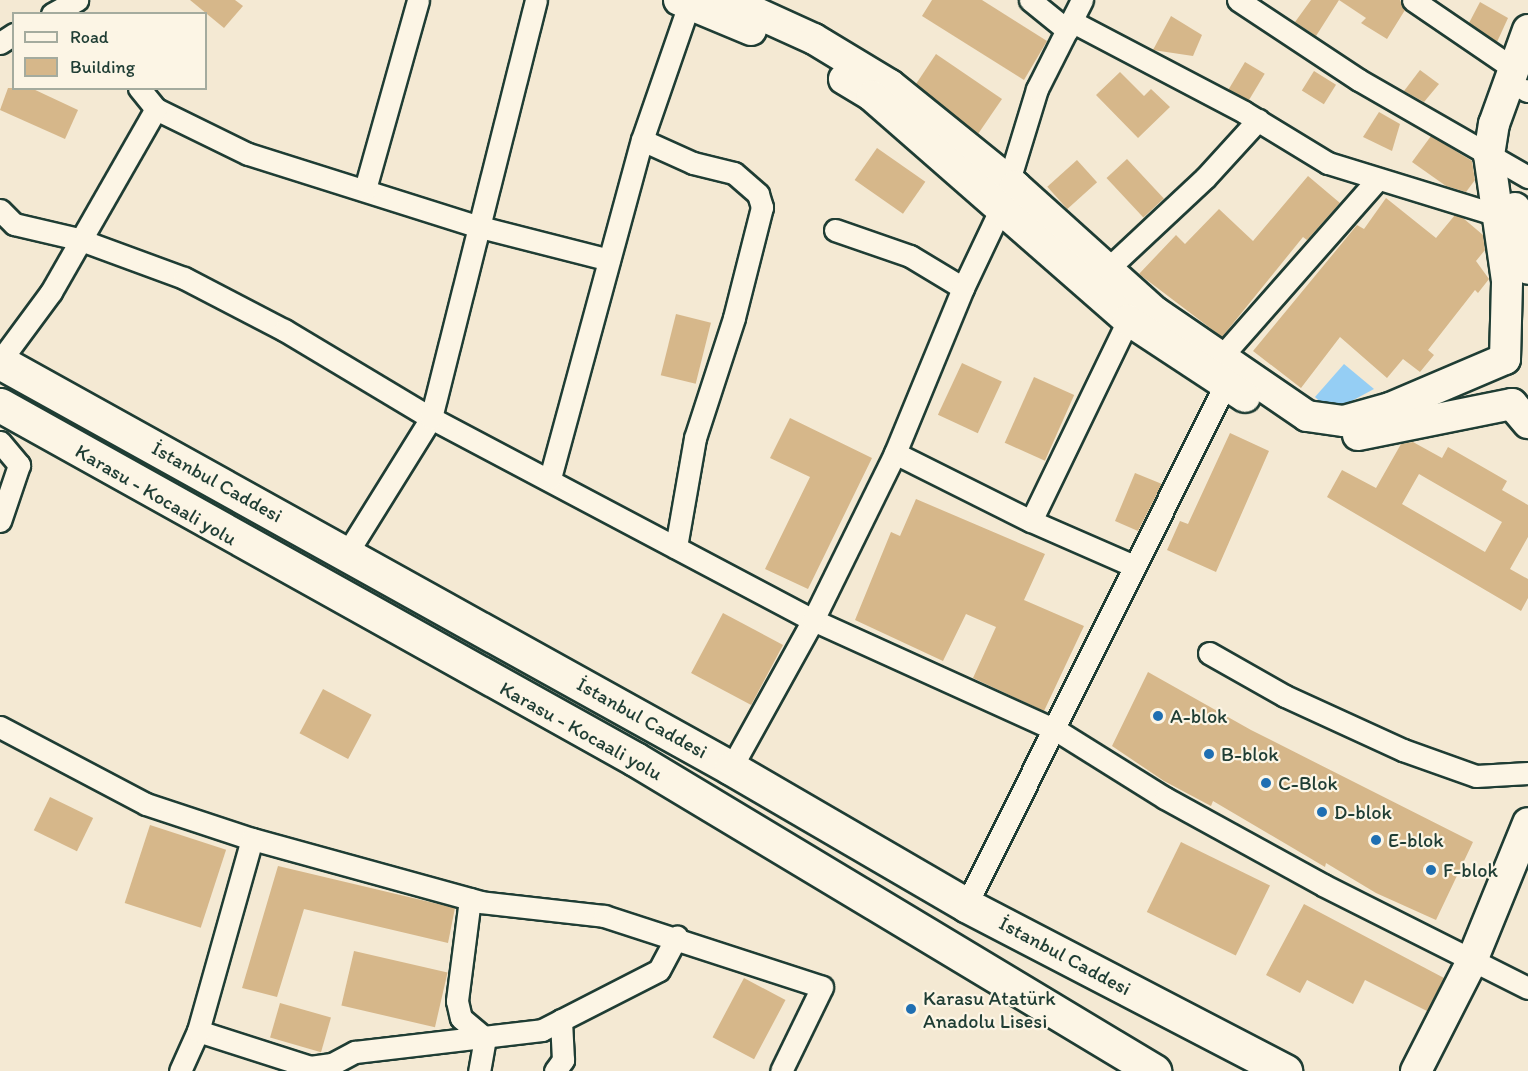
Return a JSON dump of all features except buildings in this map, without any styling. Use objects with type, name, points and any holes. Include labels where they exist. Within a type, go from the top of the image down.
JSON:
[{"type":"highway","name":"İstanbul Caddesi","points":[[0,361],[731,768],[966,904],[1286,1071]]},
{"type":"highway","name":"Karasu - Kocaali yolu","points":[[0,405],[635,759],[1154,1071]]},
{"type":"main road","points":[[728,0],[814,39],[890,85],[1009,181],[1097,278],[1128,320],[1218,372],[1307,416],[1344,421],[1390,408],[1505,359],[1528,340]]},
{"type":"main road","points":[[684,2],[804,55],[872,96],[1000,210],[1097,278],[1292,426],[1356,436],[1523,413],[1501,382],[1505,359],[1507,281],[1497,215],[1508,166]]},
{"type":"main road","points":[[1528,30],[1524,83],[1507,138],[1508,166],[1528,269]]},
{"type":"main road","points":[[1440,1071],[1528,823]]},
{"type":"main road","points":[[1416,1071],[1477,966],[1528,855]]},
{"type":"street","points":[[365,189],[418,0]]},
{"type":"street","points":[[347,553],[431,418],[536,0]]},
{"type":"street","points":[[1030,0],[1069,25],[1258,120],[1328,163],[1497,215]]},
{"type":"street","points":[[731,768],[813,620],[895,453],[963,288],[1000,210],[1037,89],[1082,0]]},
{"type":"street","points":[[1238,0],[1359,80],[1508,166]]},
{"type":"street","points":[[1413,0],[1524,83]]},
{"type":"street","points":[[550,478],[642,140],[684,2]]},
{"type":"street","points":[[57,12],[76,4]]},
{"type":"street","points":[[141,90],[156,109],[248,154],[480,227],[609,260]]},
{"type":"street","points":[[0,361],[51,292],[78,239],[156,109]]},
{"type":"street","points":[[1097,278],[1205,178],[1258,120]]},
{"type":"street","points":[[642,140],[693,163],[734,173],[758,194],[762,207],[734,318],[695,438],[676,547]]},
{"type":"street","points":[[966,904],[1056,730],[1134,566],[1218,372],[1378,179]]},
{"type":"street","points":[[0,210],[14,224],[78,239],[184,278],[284,330],[431,418],[550,478],[813,620],[1056,730],[1165,798],[1477,966],[1528,988]]},
{"type":"street","points":[[836,230],[910,256],[963,288]]},
{"type":"street","points":[[1031,521],[1128,320]]},
{"type":"street","points":[[0,442],[19,465],[0,521]]},
{"type":"street","points":[[895,453],[1031,521],[1134,566]]},
{"type":"street","points":[[1209,653],[1285,696],[1403,750],[1476,776],[1528,773]]},
{"type":"street","points":[[0,727],[146,804],[252,839],[470,899],[604,916],[677,936],[822,987],[781,1071]]},
{"type":"street","points":[[180,1071],[198,1031],[252,839]]},
{"type":"street","points":[[470,899],[457,1001],[461,1018],[485,1038]]},
{"type":"street","points":[[198,1031],[310,1067],[332,1064],[355,1052],[542,1030],[659,970],[677,936]]},
{"type":"street","points":[[555,1071],[562,1060],[561,1020]]},
{"type":"street","points":[[479,1071],[485,1038]]},
{"type":"water","points":[[1344,364],[1374,389],[1331,412],[1315,397]]},
{"type":"place","name":"A-blok","points":[[1158,716]]},
{"type":"place","name":"B-blok","points":[[1209,754]]},
{"type":"place","name":"C-Blok","points":[[1266,783]]},
{"type":"place","name":"D-blok","points":[[1322,812]]},
{"type":"place","name":"E-blok","points":[[1376,840]]},
{"type":"place","name":"F-blok","points":[[1431,870]]},
{"type":"place","name":"Karasu Atatürk Anadolu Lisesi","points":[[911,1009]]}]
